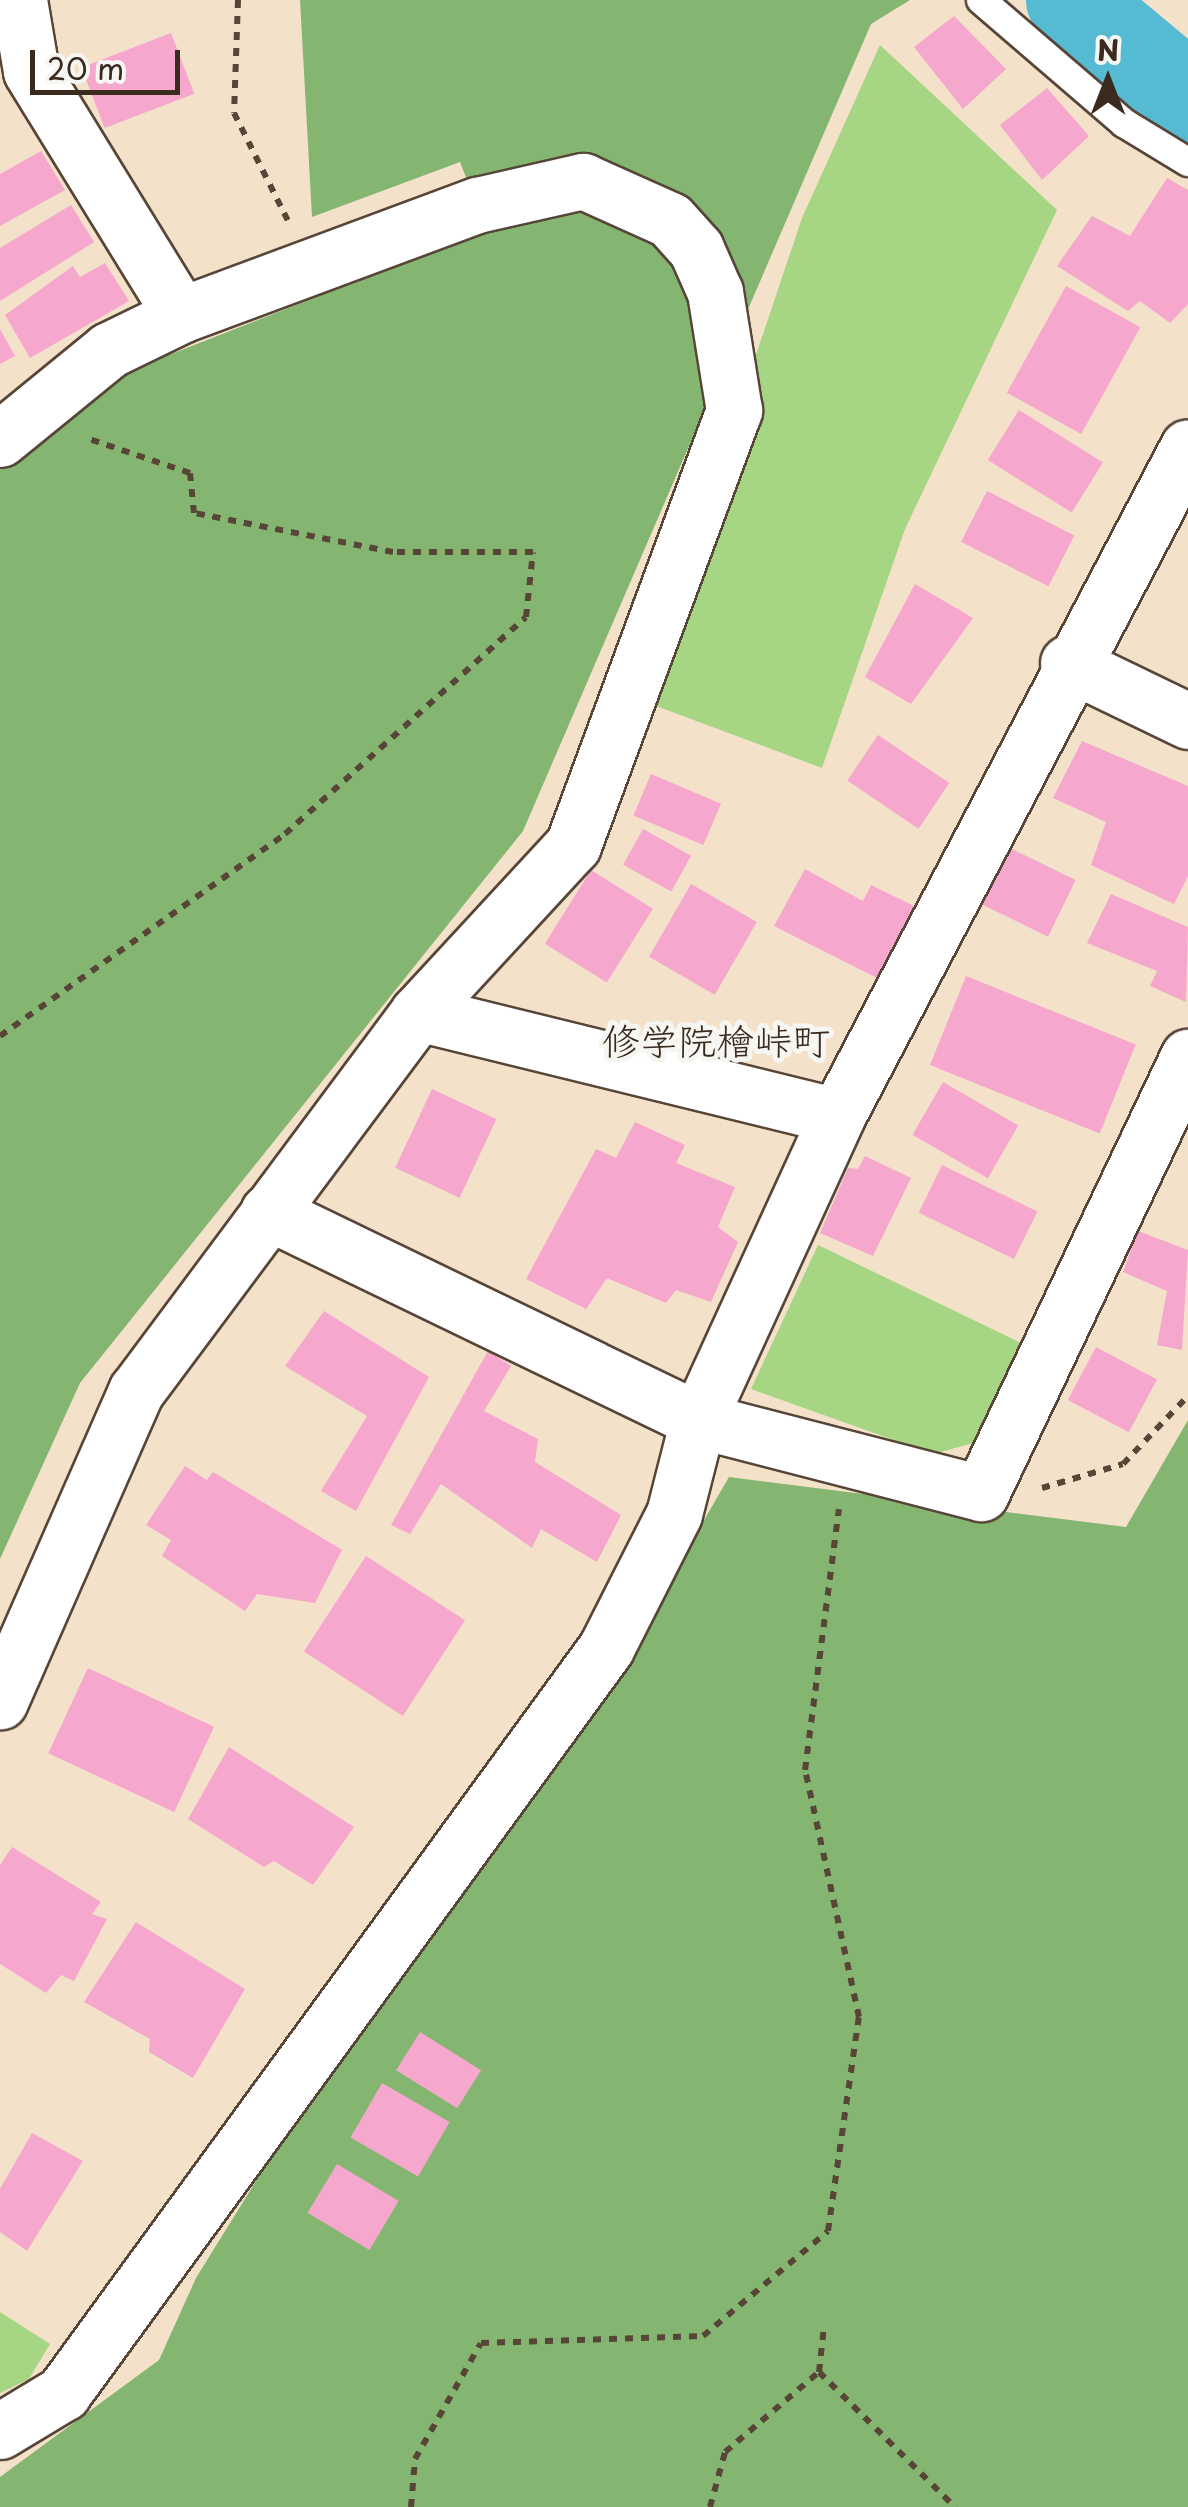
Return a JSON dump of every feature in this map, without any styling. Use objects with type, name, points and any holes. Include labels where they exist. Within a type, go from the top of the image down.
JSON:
[{"type":"street","points":[[19,0],[15,80],[182,316]]},
{"type":"street","points":[[0,1701],[136,1391],[418,1012],[573,845],[734,410],[728,359],[696,248],[670,220],[584,181],[477,205],[182,316],[110,350],[14,427]]},
{"type":"street","points":[[0,2432],[63,2393],[606,1648],[674,1514],[698,1420],[838,1116],[1068,663],[1188,446]]},
{"type":"street","points":[[1068,663],[1188,720]]},
{"type":"street","points":[[418,1012],[838,1116]]},
{"type":"street","points":[[268,1212],[698,1420],[981,1493],[1188,1058]]},
{"type":"lane","points":[[982,0],[1124,123],[1188,162]]},
{"type":"path","points":[[238,0],[234,113],[312,268]]},
{"type":"path","points":[[0,1036],[285,834],[526,617],[533,552],[392,552],[194,513],[190,473],[14,427]]},
{"type":"path","points":[[981,1493],[1038,1490],[1122,1464],[1188,1396]]},
{"type":"path","points":[[410,2507],[415,2458],[481,2343],[703,2336],[828,2231],[859,2017],[805,1770],[846,1458]]},
{"type":"path","points":[[710,2507],[725,2452],[819,2372],[824,2327]]},
{"type":"path","points":[[819,2372],[955,2507]]},
{"type":"green space","points":[[300,0],[910,0],[871,24],[523,831],[80,1383],[0,1559],[0,463],[113,377],[487,230],[460,162],[312,217]]},
{"type":"green space","points":[[880,45],[1057,210],[905,529],[822,768],[640,700],[802,218]]},
{"type":"green space","points":[[818,1245],[1021,1343],[981,1441],[933,1454],[751,1389]]},
{"type":"green space","points":[[1188,1420],[1188,2507],[0,2507],[0,2477],[159,2360],[196,2278],[303,2105],[592,1714],[729,1477],[1126,1527]]},
{"type":"green space","points":[[0,2312],[50,2344],[29,2379],[0,2393]]},
{"type":"building","points":[[954,16],[1006,69],[963,109],[914,47]]},
{"type":"building","points":[[171,33],[194,94],[105,128],[81,67]]},
{"type":"building","points":[[1047,88],[1089,136],[1042,180],[1000,125]]},
{"type":"building","points":[[41,151],[65,190],[0,226],[0,174]]},
{"type":"building","points":[[1167,178],[1188,190],[1188,304],[1170,323],[1140,301],[1128,311],[1057,266],[1092,216],[1130,236]]},
{"type":"building","points":[[71,205],[94,242],[0,301],[0,248]]},
{"type":"building","points":[[105,263],[129,301],[30,358],[5,315],[73,266],[80,277]]},
{"type":"building","points":[[1066,286],[1140,327],[1081,434],[1007,393]]},
{"type":"building","points":[[0,329],[15,356],[0,364]]},
{"type":"building","points":[[1019,410],[1103,462],[1072,512],[988,460]]},
{"type":"building","points":[[987,491],[1074,535],[1048,586],[961,542]]},
{"type":"building","points":[[915,584],[973,618],[911,704],[865,677]]},
{"type":"building","points":[[878,735],[949,783],[919,829],[847,781]]},
{"type":"building","points":[[1082,741],[1188,786],[1188,876],[1174,904],[1091,865],[1106,822],[1053,798]]},
{"type":"building","points":[[651,774],[721,804],[703,845],[633,815]]},
{"type":"building","points":[[643,829],[691,856],[671,892],[623,865]]},
{"type":"building","points":[[1010,848],[1076,880],[1048,937],[982,905]]},
{"type":"building","points":[[805,869],[863,901],[871,885],[916,907],[883,981],[774,926]]},
{"type":"building","points":[[591,870],[653,909],[607,982],[545,944]]},
{"type":"building","points":[[691,884],[757,922],[715,995],[649,957]]},
{"type":"building","points":[[1111,894],[1188,927],[1186,1002],[1150,986],[1157,971],[1087,943]]},
{"type":"building","points":[[966,976],[1136,1045],[1100,1134],[930,1065]]},
{"type":"building","points":[[943,1082],[1018,1126],[988,1178],[912,1135]]},
{"type":"building","points":[[432,1089],[496,1119],[460,1198],[395,1168]]},
{"type":"building","points":[[635,1122],[685,1145],[676,1163],[735,1187],[718,1227],[738,1242],[711,1302],[676,1290],[666,1303],[607,1278],[586,1309],[526,1279],[596,1149],[616,1158]]},
{"type":"building","points":[[865,1156],[911,1178],[873,1256],[820,1233],[848,1168],[858,1169]]},
{"type":"building","points":[[942,1165],[1037,1211],[1014,1259],[919,1213]]},
{"type":"building","points":[[1138,1231],[1188,1250],[1182,1350],[1157,1345],[1167,1291],[1123,1272]]},
{"type":"building","points":[[324,1311],[429,1377],[356,1511],[321,1491],[367,1416],[285,1366]]},
{"type":"building","points":[[1096,1347],[1157,1379],[1129,1432],[1068,1400]]},
{"type":"building","points":[[488,1351],[511,1366],[484,1411],[538,1439],[535,1462],[621,1515],[597,1562],[541,1529],[532,1548],[441,1484],[410,1534],[391,1525]]},
{"type":"building","points":[[185,1466],[207,1480],[213,1472],[342,1550],[315,1603],[257,1594],[245,1611],[162,1556],[171,1540],[146,1525]]},
{"type":"building","points":[[366,1556],[465,1620],[403,1716],[304,1652]]},
{"type":"building","points":[[88,1668],[214,1727],[174,1812],[48,1753]]},
{"type":"building","points":[[229,1747],[354,1827],[313,1885],[274,1861],[264,1867],[188,1819]]},
{"type":"building","points":[[12,1847],[101,1902],[92,1914],[107,1919],[74,1981],[61,1975],[46,1993],[0,1964],[0,1865]]},
{"type":"building","points":[[136,1922],[245,1989],[193,2078],[149,2052],[150,2039],[84,2002]]},
{"type":"building","points":[[420,2032],[481,2070],[457,2108],[396,2070]]},
{"type":"building","points":[[382,2083],[450,2122],[418,2177],[350,2138]]},
{"type":"building","points":[[32,2133],[83,2161],[27,2251],[0,2232],[0,2189]]},
{"type":"building","points":[[337,2164],[399,2201],[369,2250],[308,2213]]},
{"type":"waterway","points":[[1071,0],[1188,97]]},
{"type":"district","name":"修学院檜峠町","points":[[716,1040]]}]
